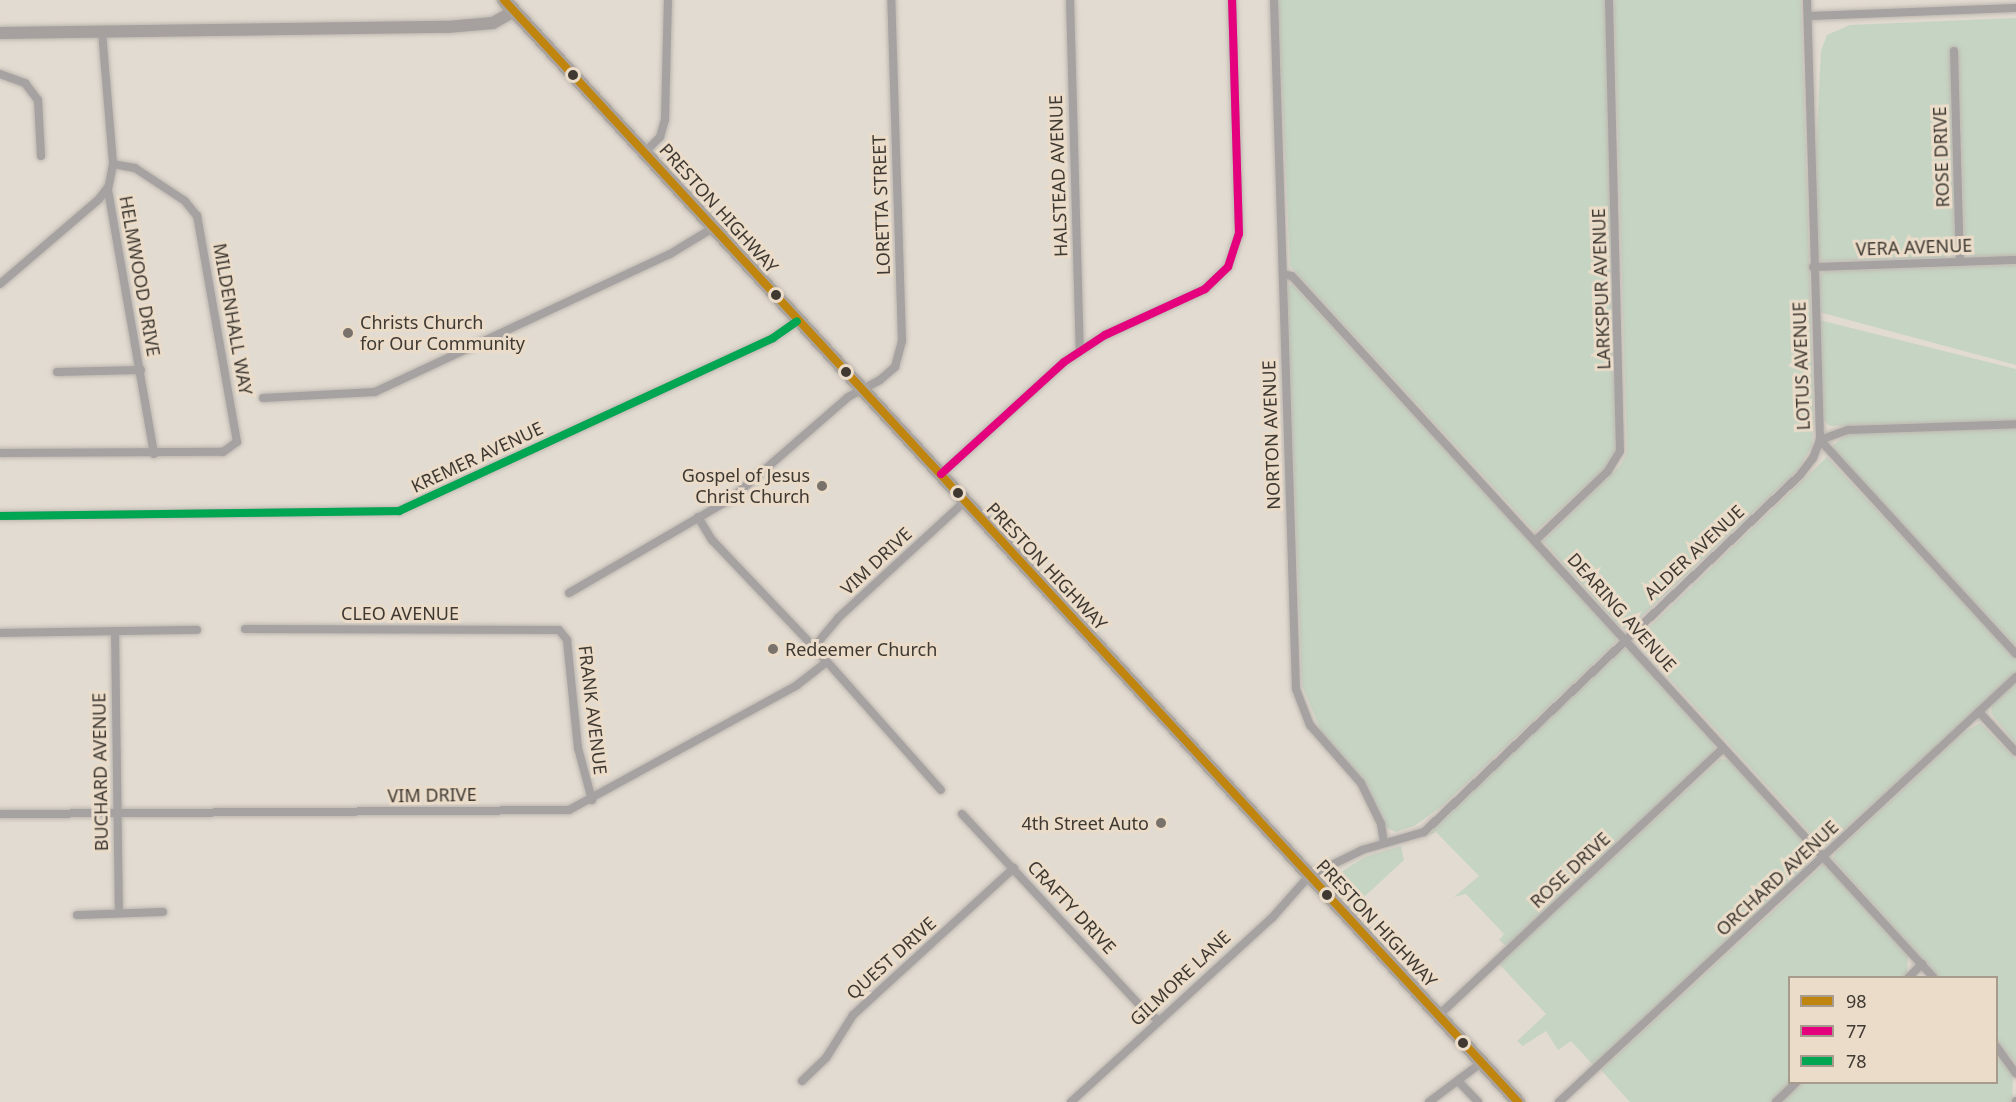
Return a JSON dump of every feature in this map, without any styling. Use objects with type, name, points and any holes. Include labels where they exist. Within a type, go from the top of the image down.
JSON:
[{"type":"main road","name":"PRESTON HIGHWAY","points":[[504,0],[1518,1102]]},
{"type":"main road","points":[[0,33],[447,27],[493,23],[514,11]]},
{"type":"street","points":[[644,153],[660,137],[665,120],[668,0]]},
{"type":"street","name":"LORETTA STREET","points":[[569,593],[746,488],[848,397],[891,371],[901,351],[891,0]]},
{"type":"street","name":"HALSTEAD AVENUE","points":[[1070,0],[1080,351]]},
{"type":"street","points":[[940,474],[1080,351],[1213,283],[1233,257],[1239,234],[1239,213],[1232,0]]},
{"type":"street","name":"NORTON AVENUE","points":[[1274,0],[1296,689],[1310,725],[1361,783],[1381,824],[1384,843]]},
{"type":"street","name":"LARKSPUR AVENUE","points":[[1534,541],[1608,471],[1620,452],[1609,0]]},
{"type":"street","name":"LOTUS AVENUE","points":[[1807,0],[1813,267],[1820,440],[2016,654]]},
{"type":"street","points":[[1808,16],[2016,8]]},
{"type":"street","name":"HELMWOOD DRIVE","points":[[102,32],[113,164],[108,186],[154,454]]},
{"type":"street","name":"ROSE DRIVE","points":[[1954,51],[1960,262]]},
{"type":"street","points":[[0,74],[25,83],[38,100],[41,156]]},
{"type":"street","name":"MILDENHALL WAY","points":[[113,164],[135,168],[185,201],[197,216],[237,438],[235,446],[223,452],[154,454]]},
{"type":"street","points":[[0,284],[99,200],[108,186]]},
{"type":"street","points":[[263,398],[360,396],[383,389],[670,254],[713,228]]},
{"type":"street","name":"VERA AVENUE","points":[[1813,267],[2016,260]]},
{"type":"street","name":"DEARING AVENUE","points":[[1283,274],[1292,276],[1932,976]]},
{"type":"street","name":"KREMER AVENUE","points":[[0,516],[399,511],[773,338],[797,321]]},
{"type":"street","points":[[57,372],[141,370]]},
{"type":"street","points":[[1820,440],[1848,430],[2016,424]]},
{"type":"street","name":"ALDER AVENUE","points":[[1309,876],[1384,843],[1424,832],[1800,475],[1813,458],[1820,440]]},
{"type":"street","points":[[0,453],[154,454]]},
{"type":"street","name":"VIM DRIVE","points":[[814,647],[838,618],[964,502]]},
{"type":"street","points":[[698,517],[712,540],[814,647],[825,663],[941,790]]},
{"type":"street","name":"CLEO AVENUE","points":[[245,629],[555,628]]},
{"type":"street","name":"FRANK AVENUE","points":[[555,628],[567,640],[578,748],[592,800]]},
{"type":"street","points":[[0,633],[197,630]]},
{"type":"street","name":"BUCHARD AVENUE","points":[[115,631],[119,912]]},
{"type":"street","name":"VIM DRIVE","points":[[0,814],[554,811],[575,808],[797,685],[825,663]]},
{"type":"street","name":"ORCHARD AVENUE","points":[[1559,1102],[2016,677]]},
{"type":"street","points":[[1979,712],[2016,752]]},
{"type":"street","name":"ROSE DRIVE","points":[[1438,1016],[1723,748]]},
{"type":"street","name":"CRAFTY DRIVE","points":[[962,814],[1142,1008],[1159,1021]]},
{"type":"street","name":"QUEST DRIVE","points":[[802,1081],[826,1058],[853,1015],[1014,868]]},
{"type":"street","name":"GILMORE LANE","points":[[1071,1102],[1272,918],[1309,876]]},
{"type":"street","points":[[78,915],[163,912]]},
{"type":"street","points":[[1910,976],[1922,964]]},
{"type":"street","points":[[1998,1049],[2016,1074]]},
{"type":"street","points":[[1429,1102],[1481,1063]]},
{"type":"street","points":[[1458,1081],[1478,1102]]},
{"type":"street","points":[[1776,1102],[1796,1084]]},
{"type":"green space","points":[[1278,0],[1605,0],[1618,444],[1607,466],[1535,532],[1290,266]]},
{"type":"green space","points":[[1614,0],[1801,0],[1814,418],[1812,446],[1797,471],[1627,630],[1618,625],[1543,541],[1620,466],[1627,452]]},
{"type":"green space","points":[[2016,18],[2016,257],[1971,257],[1965,250],[1958,50],[1956,248],[1943,259],[1822,261],[1818,256],[1815,173],[1821,51],[1827,35],[1850,25]]},
{"type":"green space","points":[[2016,265],[2016,365],[1819,312],[1818,277],[1825,271]]},
{"type":"green space","points":[[1292,284],[1617,636],[1616,642],[1441,807],[1414,826],[1396,832],[1387,828],[1365,782],[1321,731],[1302,685],[1288,306],[1288,286]]},
{"type":"green space","points":[[1819,320],[2016,369],[2016,421],[1830,426],[1824,421]]},
{"type":"green space","points":[[2016,428],[2016,646],[1831,447],[1847,434]]},
{"type":"green space","points":[[1827,457],[2007,649],[2016,660],[2016,673],[1824,848],[1635,641]]},
{"type":"green space","points":[[1623,649],[1629,650],[1714,743],[1714,753],[1513,942],[1505,945],[1499,940],[1504,934],[1466,894],[1454,897],[1479,876],[1436,832],[1430,835],[1428,832]]},
{"type":"green space","points":[[2016,683],[2016,744],[1991,713],[1992,705]]},
{"type":"green space","points":[[1980,723],[2016,759],[2016,1064],[1998,1042],[1998,976],[1938,976],[1833,859],[1836,852],[1963,733]]},
{"type":"green space","points":[[1720,759],[1730,760],[1810,847],[1807,867],[1594,1066],[1571,1041],[1558,1050],[1546,1031],[1523,1046],[1517,1041],[1546,1014],[1499,964]]},
{"type":"green space","points":[[1401,846],[1404,860],[1362,899],[1369,916],[1340,884],[1341,872],[1365,857]]},
{"type":"green space","points":[[1824,864],[1908,955],[1905,976],[1788,976],[1788,1084],[1792,1084],[1772,1102],[1630,1102],[1601,1070]]},
{"type":"green space","points":[[1341,872],[1339,883],[1336,880]]},
{"type":"green space","points":[[1998,1052],[2013,1074],[2012,1102],[1782,1102],[1802,1084],[1998,1084]]},
{"type":"transit line","name":"98","points":[[504,0],[1518,1102]]},
{"type":"transit line","name":"77","points":[[941,474],[1064,362],[1105,335],[1205,289],[1228,267],[1239,234],[1232,0]]},
{"type":"transit line","name":"78","points":[[0,516],[399,511],[773,338],[797,321]]},
{"type":"place","name":"Christs Church for Our Community","points":[[348,333]]},
{"type":"place","name":"Gospel of Jesus Christ Church","points":[[822,486]]},
{"type":"place","name":"Redeemer Church","points":[[773,649]]},
{"type":"place","name":"4th Street Auto","points":[[1161,823]]}]
